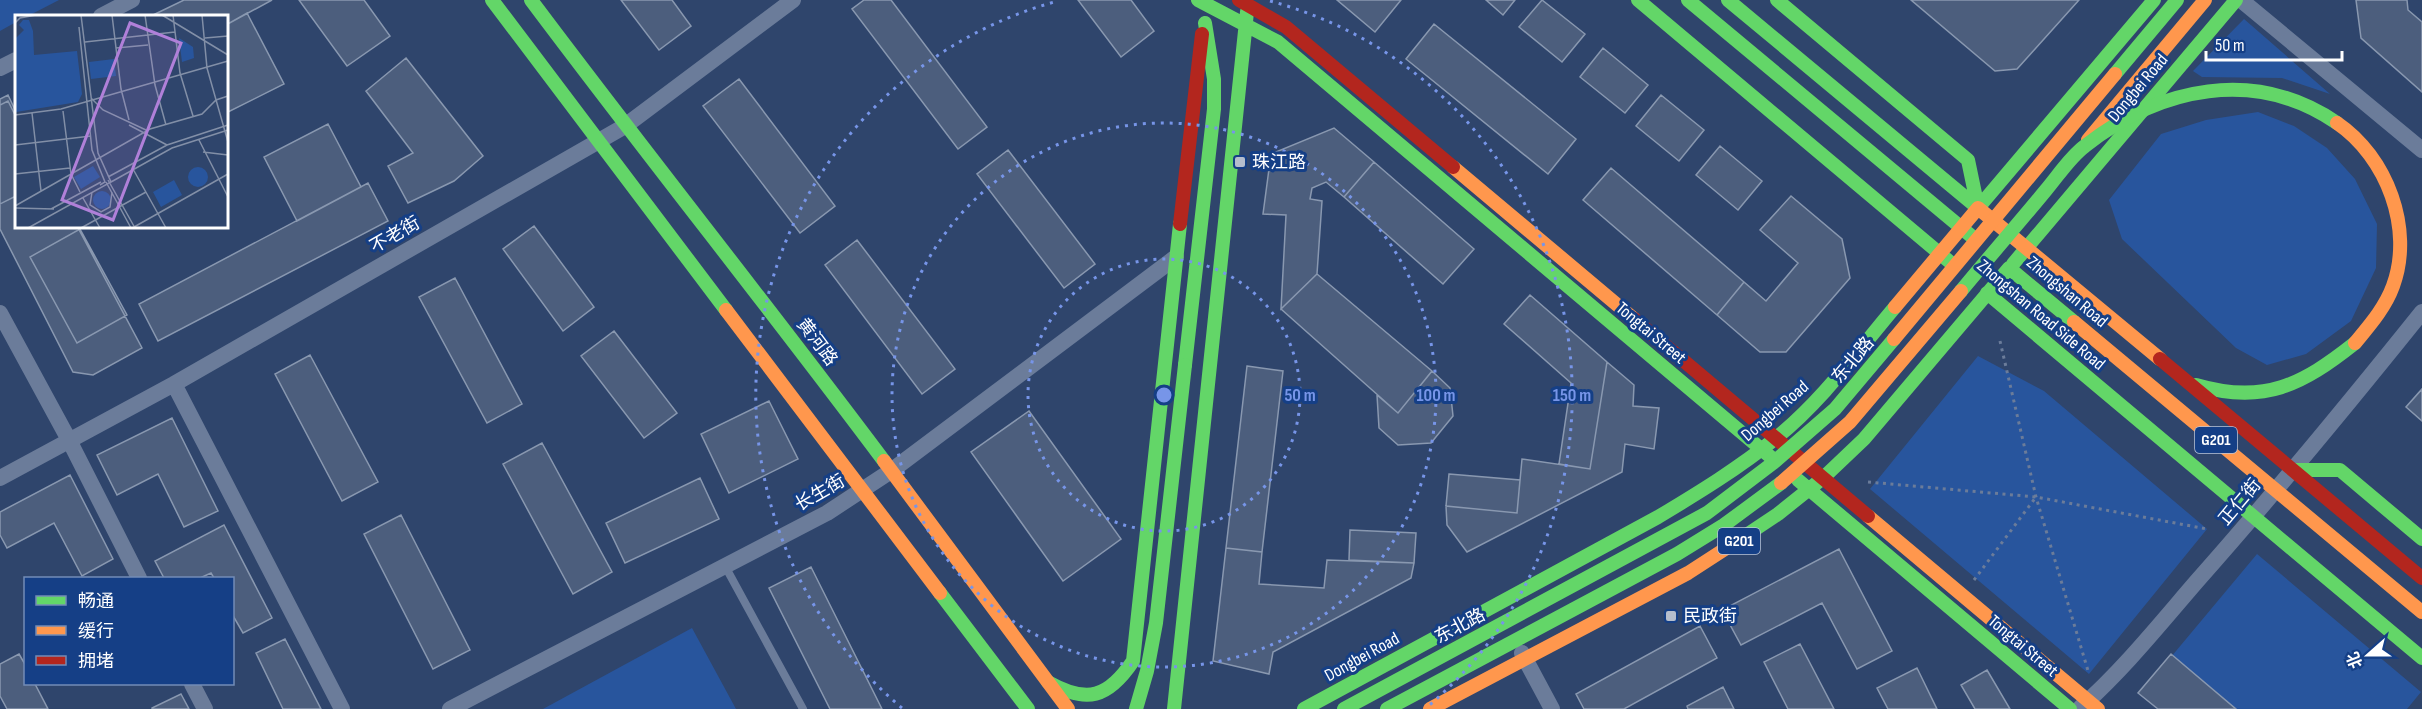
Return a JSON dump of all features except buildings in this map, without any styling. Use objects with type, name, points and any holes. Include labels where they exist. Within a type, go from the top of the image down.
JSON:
[{"type":"main road","points":[[492,0],[1028,709]]},
{"type":"main road","name":"黄河路","points":[[531,0],[625,126],[774,314],[1068,709]]},
{"type":"main road","name":"Zhongshan Road Side Road","points":[[1638,0],[2422,658]]},
{"type":"main road","name":"Zhongshan Road","points":[[1688,0],[2422,612]]},
{"type":"main road","name":"Zhongshan Road","points":[[1728,0],[2422,578]]},
{"type":"main road","points":[[1777,0],[1968,160],[1978,208]]},
{"type":"main road","name":"Dongbei Road","points":[[1304,709],[1677,505],[1776,438],[1820,396],[2154,0]]},
{"type":"main road","name":"东北路","points":[[1344,709],[1707,513],[1792,450],[1835,409],[2177,0]]},
{"type":"main road","name":"东北路","points":[[1387,709],[1722,527],[1808,463],[1850,422],[2205,0]]},
{"type":"main road","name":"Dongbei Road","points":[[1430,709],[1697,567],[1778,514],[1823,478],[1864,439],[2236,0]]},
{"type":"main road","points":[[1136,709],[1147,671],[1156,623],[1214,109],[1214,79],[1205,23],[1205,2]]},
{"type":"main road","name":"Tongtai Street","points":[[1205,2],[1278,42],[2070,709]]},
{"type":"main road","points":[[1174,709],[1246,25],[1245,2]]},
{"type":"main road","name":"Tongtai Street","points":[[1245,2],[1286,27],[1776,438],[2088,706]]},
{"type":"main road","points":[[1048,682],[1064,692],[1078,696],[1093,696],[1108,690],[1123,679],[1133,661],[1198,57],[1205,23]]},
{"type":"main road","points":[[2083,147],[2119,122],[2160,101],[2198,92],[2240,90],[2280,96],[2314,108],[2346,128],[2373,156],[2391,189],[2400,225],[2400,258],[2393,287],[2378,315],[2355,343],[2314,374],[2266,393],[2241,395],[2216,393],[2188,382]]},
{"type":"main road","points":[[2293,470],[2340,470],[2422,539]]},
{"type":"main road","points":[[1133,661],[1178,666]]},
{"type":"street","points":[[102,15],[132,0]]},
{"type":"street","name":"不老街","points":[[0,478],[174,384],[625,126],[793,0]]},
{"type":"street","points":[[2241,0],[2422,150]]},
{"type":"street","points":[[0,68],[15,60]]},
{"type":"street","name":"长生街","points":[[450,709],[827,513],[891,471],[1176,256]]},
{"type":"street","name":"正仁街","points":[[2088,706],[2293,470],[2422,312]]},
{"type":"street","points":[[0,313],[69,440],[138,577]]},
{"type":"street","points":[[174,384],[342,709]]},
{"type":"street","points":[[1496,605],[1552,709]]},
{"type":"street","points":[[193,685],[205,709]]},
{"type":"lane","points":[[725,566],[803,709]]},
{"type":"path","points":[[2000,340],[2036,497],[2089,674]]},
{"type":"path","points":[[1868,482],[2036,497],[2207,529]]},
{"type":"path","points":[[1971,583],[2036,497]]},
{"type":"shaded area","points":[[0,0],[59,0],[30,15],[15,15],[15,23],[0,31]]},
{"type":"shaded area","points":[[2244,19],[2330,94],[2282,78],[2202,77],[2193,71]]},
{"type":"shaded area","points":[[2258,112],[2294,126],[2327,148],[2355,179],[2377,224],[2376,268],[2351,321],[2306,354],[2267,365],[2236,348],[2122,239],[2109,200],[2161,134],[2206,120]]},
{"type":"shaded area","points":[[1978,356],[2044,391],[2207,529],[2089,674],[1870,489]]},
{"type":"shaded area","points":[[2257,554],[2421,692],[2407,709],[2233,709],[2171,657]]},
{"type":"shaded area","points":[[692,628],[736,709],[543,709]]},
{"type":"traffic: fast","points":[[492,0],[726,310]]},
{"type":"traffic: fast","points":[[531,0],[884,461]]},
{"type":"traffic: fast","points":[[1198,0],[1278,42],[1773,459]]},
{"type":"traffic: fast","points":[[1638,0],[1951,263]]},
{"type":"traffic: fast","points":[[1688,0],[1976,240]]},
{"type":"traffic: fast","points":[[1728,0],[1978,208],[2154,0]]},
{"type":"traffic: fast","points":[[1777,0],[1968,160],[1978,208]]},
{"type":"traffic: fast","points":[[2115,74],[2177,0]]},
{"type":"traffic: fast","points":[[2013,264],[2236,0]]},
{"type":"traffic: fast","points":[[1174,709],[1247,12]]},
{"type":"traffic: fast","points":[[1185,365],[1214,109],[1214,79],[1205,23]]},
{"type":"traffic: fast","points":[[1961,291],[2074,156],[2114,126],[2144,110],[2176,98],[2208,91],[2241,90],[2274,95],[2306,105],[2337,123]]},
{"type":"traffic: fast","points":[[1048,682],[1074,693],[1096,694],[1115,683],[1133,661],[1180,224]]},
{"type":"traffic: fast","points":[[1742,538],[1778,514],[1823,478],[1864,439],[2009,268],[2074,322]]},
{"type":"traffic: fast","points":[[1987,293],[2422,658]]},
{"type":"traffic: fast","points":[[1304,709],[1658,517],[1733,470],[1776,438],[1809,408],[1895,307]]},
{"type":"traffic: fast","points":[[1344,709],[1707,513],[1773,463],[1835,409],[1894,339]]},
{"type":"traffic: fast","points":[[2196,385],[2242,393],[2262,392],[2281,387],[2317,370],[2355,343]]},
{"type":"traffic: fast","points":[[1136,709],[1147,671],[1156,623],[1185,365]]},
{"type":"traffic: fast","points":[[2293,470],[2340,470],[2422,539]]},
{"type":"traffic: fast","points":[[1798,480],[2070,709]]},
{"type":"traffic: fast","points":[[1387,709],[1677,554],[1724,525],[1781,483]]},
{"type":"traffic: fast","points":[[940,593],[1028,709]]},
{"type":"traffic: slow","points":[[2088,140],[2205,0]]},
{"type":"traffic: slow","points":[[1894,339],[2115,74]]},
{"type":"traffic: slow","points":[[2337,123],[2355,137],[2382,174],[2392,196],[2398,218],[2400,241],[2399,264],[2390,294],[2355,343]]},
{"type":"traffic: slow","points":[[1453,167],[1634,319]]},
{"type":"traffic: slow","points":[[1895,307],[1978,208],[2160,359]]},
{"type":"traffic: slow","points":[[1781,483],[1850,422],[1961,291]]},
{"type":"traffic: slow","points":[[726,310],[940,593]]},
{"type":"traffic: slow","points":[[2074,322],[2422,612]]},
{"type":"traffic: slow","points":[[884,461],[1068,709]]},
{"type":"traffic: slow","points":[[1868,516],[2098,709]]},
{"type":"traffic: slow","points":[[1430,709],[1688,573],[1742,538]]},
{"type":"traffic: jam","points":[[1239,0],[1286,27],[1453,167]]},
{"type":"traffic: jam","points":[[1180,224],[1202,34]]},
{"type":"traffic: jam","points":[[1634,319],[1868,516]]},
{"type":"traffic: jam","points":[[2160,359],[2422,578]]},
{"type":"place","name":"珠江路","points":[[1240,162]]},
{"type":"place","name":"民政街","points":[[1671,616]]}]
